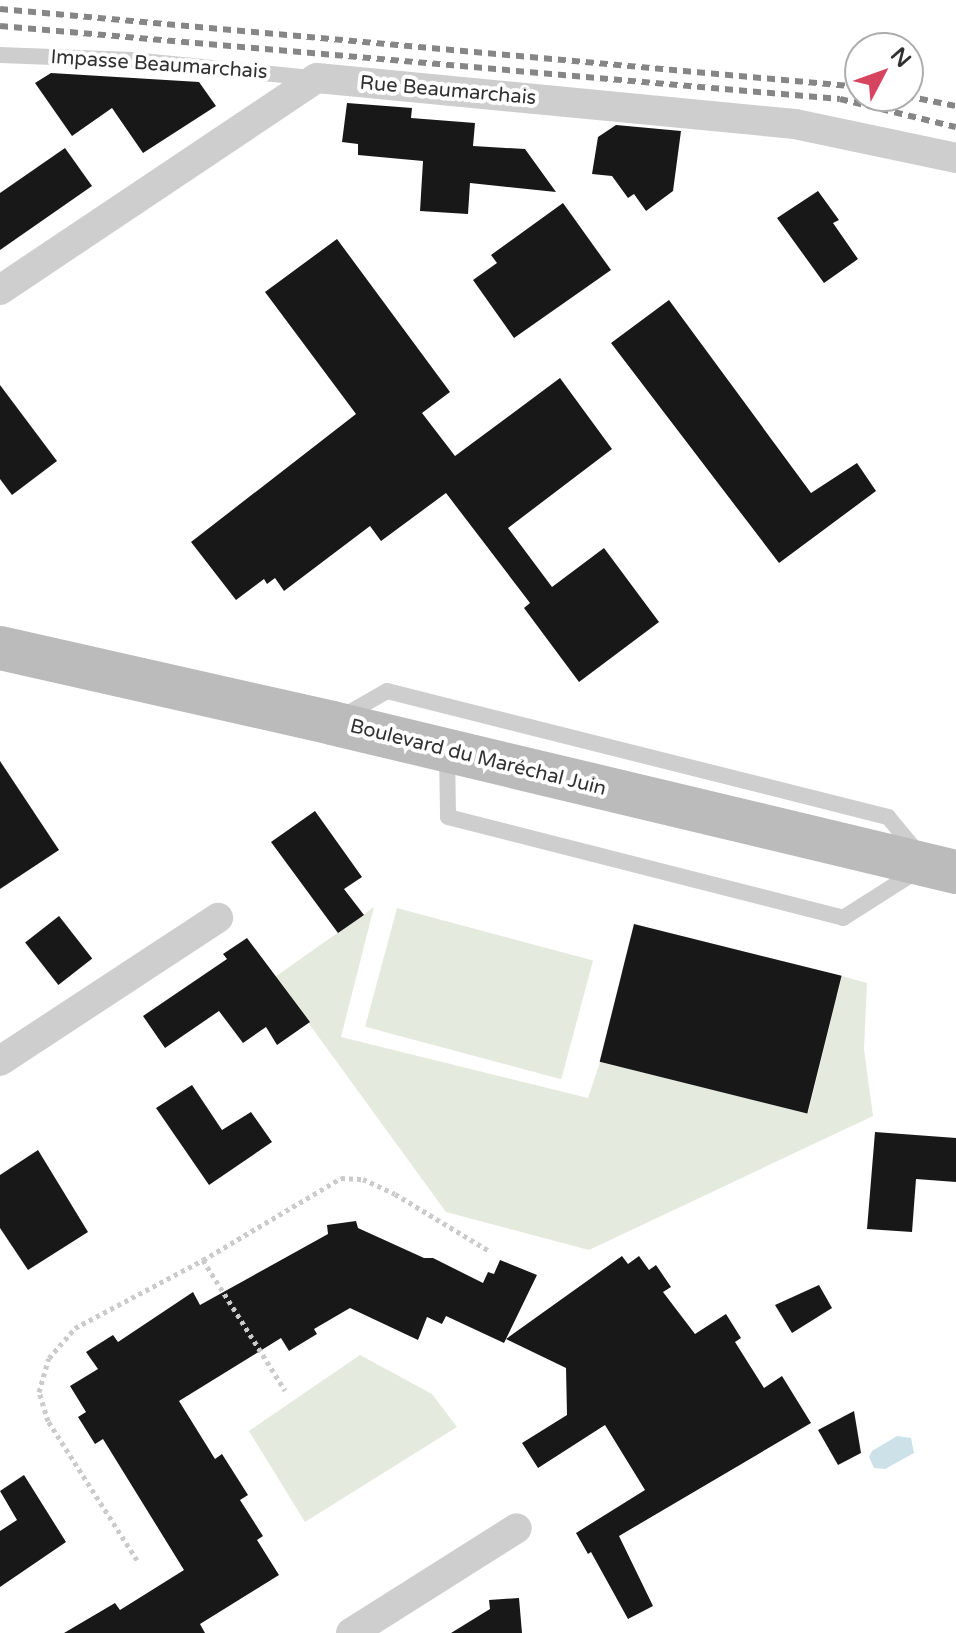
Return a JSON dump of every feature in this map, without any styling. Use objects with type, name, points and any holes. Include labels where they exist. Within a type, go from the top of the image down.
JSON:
[{"type":"main road","name":"Boulevard du Maréchal Juin","points":[[0,648],[332,723],[942,868]]},
{"type":"street","name":"Rue Beaumarchais","points":[[317,78],[795,124],[956,158]]},
{"type":"street","points":[[0,290],[317,78]]},
{"type":"street","points":[[0,1061],[218,918]]},
{"type":"street","points":[[351,1633],[517,1528]]},
{"type":"lane","name":"Impasse Beaumarchais","points":[[0,55],[132,60],[317,78]]},
{"type":"lane","points":[[332,723],[387,691],[888,817],[942,868],[843,918],[448,817],[447,750]]},
{"type":"path","points":[[137,1560],[48,1421],[39,1392],[49,1358],[75,1328],[203,1260],[341,1178],[363,1179],[395,1194],[488,1250]]},
{"type":"path","points":[[203,1260],[285,1390]]},
{"type":"shaded area","points":[[374,907],[341,1037],[588,1098],[600,1062],[808,1113],[842,976],[867,983],[864,1049],[873,1116],[589,1250],[446,1212],[275,977]]},
{"type":"shaded area","points":[[397,908],[593,961],[561,1079],[365,1027]]},
{"type":"shaded area","points":[[360,1355],[432,1394],[457,1427],[305,1522],[249,1431]]},
{"type":"water","points":[[897,1436],[911,1438],[914,1453],[885,1469],[874,1468],[869,1457],[872,1451]]},
{"type":"building","points":[[51,73],[199,82],[216,106],[143,153],[112,108],[72,136],[35,83]]},
{"type":"building","points":[[347,103],[412,108],[411,118],[475,123],[473,146],[525,149],[556,192],[470,183],[468,214],[420,211],[423,161],[358,155],[358,144],[342,142]]},
{"type":"building","points":[[616,125],[681,131],[673,191],[646,211],[634,194],[628,198],[612,176],[592,174],[598,137]]},
{"type":"building","points":[[65,148],[92,186],[0,250],[0,193]]},
{"type":"building","points":[[818,191],[839,220],[833,223],[858,259],[824,283],[777,218]]},
{"type":"building","points":[[563,203],[611,270],[514,338],[473,280],[497,263],[491,255]]},
{"type":"building","points":[[337,239],[450,392],[422,413],[455,456],[560,378],[612,449],[508,528],[552,587],[604,548],[659,622],[579,682],[524,608],[530,603],[446,493],[381,541],[370,526],[284,591],[275,578],[267,584],[264,579],[236,600],[191,542],[356,414],[265,292]]},
{"type":"building","points":[[669,300],[811,493],[857,463],[876,491],[779,563],[611,343]]},
{"type":"building","points":[[0,385],[57,461],[12,495],[0,479]]},
{"type":"building","points":[[0,761],[59,850],[0,889]]},
{"type":"building","points":[[315,811],[362,877],[344,889],[364,915],[338,933],[271,842]]},
{"type":"building","points":[[59,916],[92,959],[58,985],[25,942]]},
{"type":"building","points":[[634,924],[842,976],[807,1114],[600,1062]]},
{"type":"building","points":[[247,938],[310,1022],[277,1045],[266,1027],[243,1043],[219,1011],[165,1048],[143,1016],[227,959],[223,954]]},
{"type":"building","points":[[192,1085],[222,1130],[251,1112],[272,1142],[209,1185],[156,1108]]},
{"type":"building","points":[[875,1132],[956,1138],[956,1182],[916,1179],[912,1232],[867,1229]]},
{"type":"building","points":[[38,1150],[88,1232],[28,1270],[0,1228],[0,1175]]},
{"type":"building","points":[[356,1221],[358,1228],[424,1258],[433,1258],[483,1283],[488,1272],[494,1274],[500,1260],[537,1275],[504,1343],[446,1316],[442,1324],[427,1317],[418,1340],[350,1308],[314,1329],[317,1334],[289,1351],[281,1338],[179,1401],[215,1459],[222,1454],[248,1495],[240,1500],[263,1536],[257,1540],[279,1575],[200,1624],[205,1633],[64,1633],[115,1603],[120,1610],[184,1570],[103,1439],[95,1444],[78,1417],[86,1412],[70,1386],[98,1369],[86,1352],[113,1335],[118,1342],[193,1292],[200,1305],[328,1234],[327,1225]]},
{"type":"building","points":[[622,1256],[628,1264],[639,1256],[649,1270],[656,1265],[671,1287],[663,1292],[695,1334],[726,1314],[741,1338],[735,1342],[764,1388],[782,1376],[811,1423],[619,1536],[653,1606],[628,1619],[591,1552],[588,1554],[576,1533],[645,1490],[605,1425],[538,1468],[522,1443],[567,1415],[566,1368],[506,1339]]},
{"type":"building","points":[[819,1285],[832,1308],[792,1333],[775,1305]]},
{"type":"building","points":[[854,1411],[861,1453],[838,1465],[818,1430]]},
{"type":"building","points":[[24,1475],[66,1542],[0,1587],[0,1531],[17,1520],[0,1491]]},
{"type":"building","points":[[519,1598],[522,1633],[451,1633],[490,1609],[489,1600]]},
{"type":"railway","points":[[0,9],[844,86]]},
{"type":"railway","points":[[0,26],[840,99],[956,127]]},
{"type":"railway","points":[[924,100],[956,106]]}]
